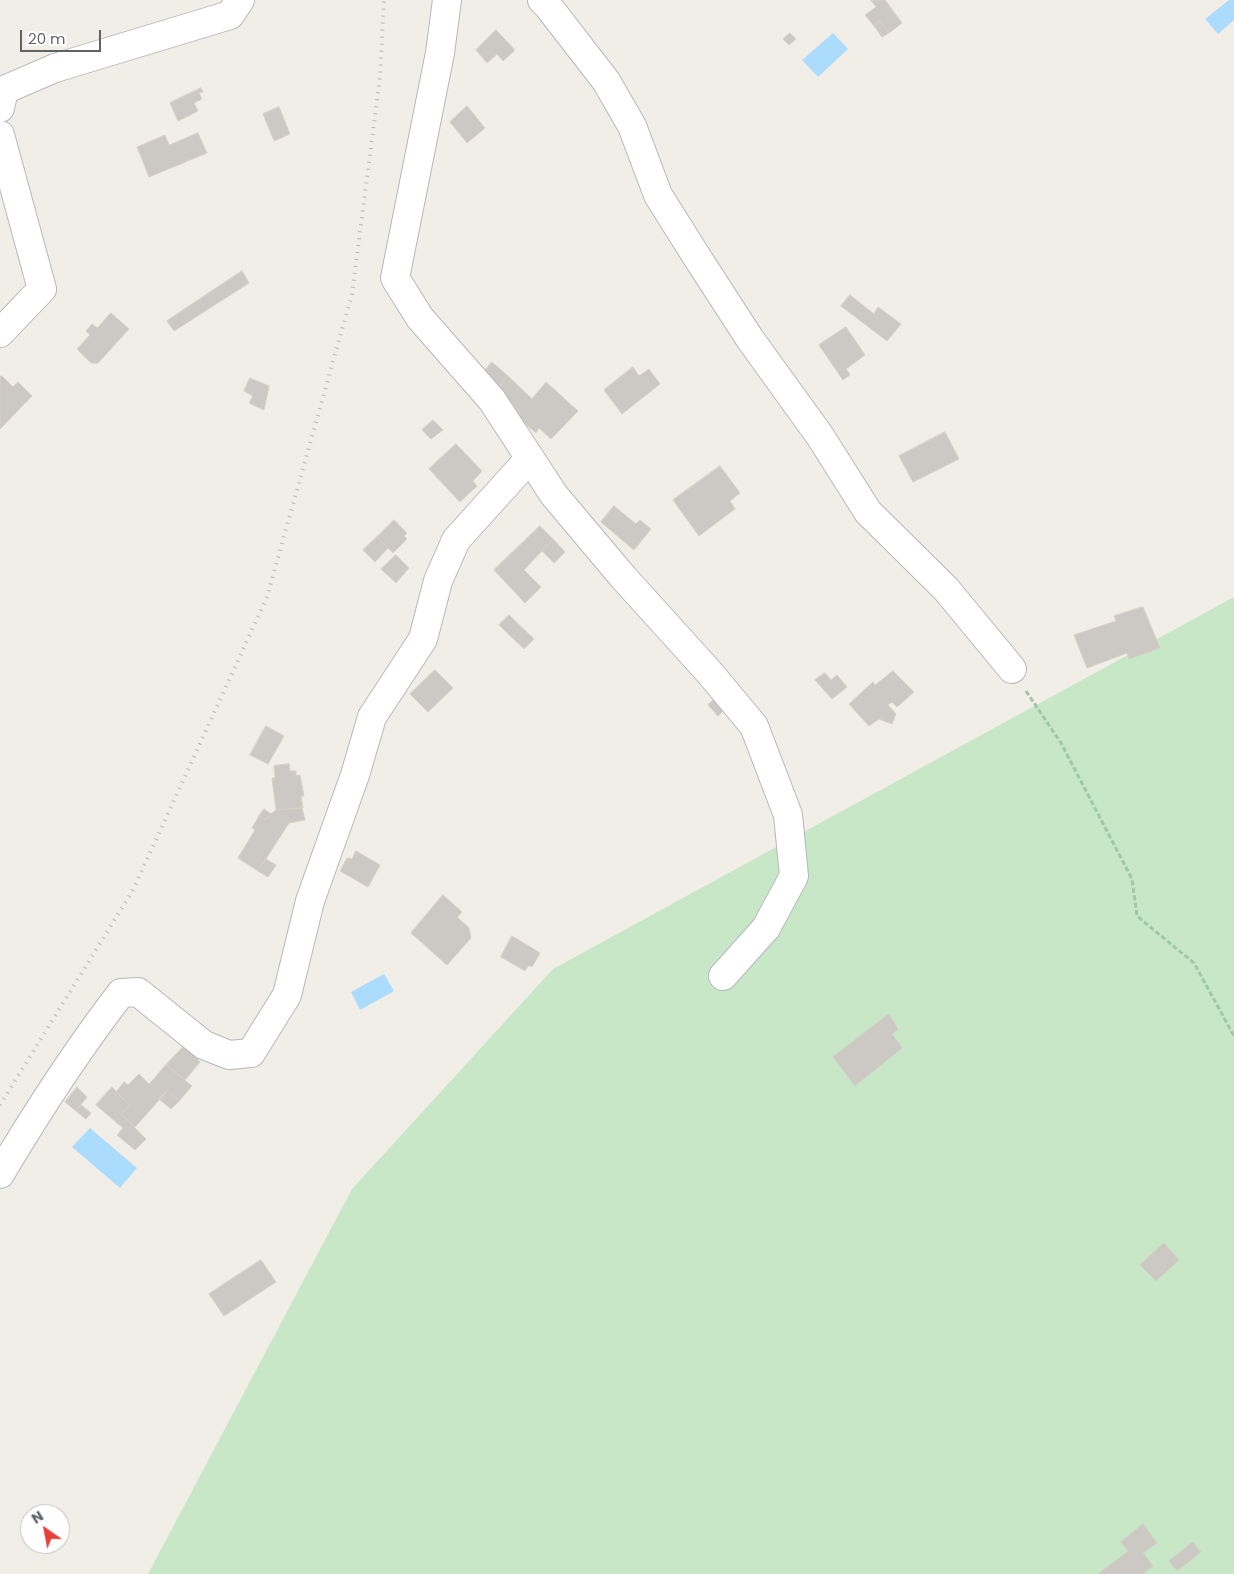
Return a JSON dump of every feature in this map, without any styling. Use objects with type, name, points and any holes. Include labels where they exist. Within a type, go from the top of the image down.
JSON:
[{"type":"street","points":[[0,108],[4,90],[12,86],[54,68],[230,14],[240,0]]},
{"type":"street","points":[[447,0],[440,53],[395,278],[420,318],[492,400],[560,502],[754,726],[788,815],[794,876],[766,928],[723,976]]},
{"type":"street","points":[[542,0],[606,81],[632,126],[658,195],[750,339],[820,436],[868,512],[946,589],[1012,669]]},
{"type":"street","points":[[0,135],[42,289],[0,334]]},
{"type":"street","points":[[0,1174],[24,1133],[101,1019],[121,993],[138,992],[204,1045],[229,1054],[251,1053],[287,994],[310,901],[355,775],[372,717],[423,639],[438,581],[456,540],[530,458]]},
{"type":"path","points":[[1012,669],[1061,743],[1132,878],[1137,916],[1194,963],[1234,1036]]},
{"type":"green space","points":[[1234,597],[1234,1574],[148,1574],[352,1189],[553,969]]},
{"type":"water","points":[[1229,0],[1234,0],[1234,20],[1218,34],[1205,19]]},
{"type":"water","points":[[833,33],[848,49],[818,77],[802,60]]},
{"type":"water","points":[[384,974],[394,991],[360,1010],[351,992]]},
{"type":"water","points":[[90,1128],[137,1168],[120,1188],[72,1147]]},
{"type":"building","points":[[871,0],[885,0],[902,23],[889,33],[880,21],[874,26],[865,15],[876,7]]},
{"type":"building","points":[[880,21],[889,33],[882,37],[874,26]]},
{"type":"building","points":[[496,30],[515,50],[503,61],[497,54],[487,63],[476,50]]},
{"type":"building","points":[[790,33],[796,39],[789,45],[783,39]]},
{"type":"building","points":[[201,88],[203,92],[199,93],[202,99],[194,103],[198,111],[178,121],[170,103]]},
{"type":"building","points":[[467,106],[485,128],[467,143],[450,122]]},
{"type":"building","points":[[279,107],[290,134],[274,141],[263,114]]},
{"type":"building","points":[[198,133],[207,153],[149,177],[137,147],[165,135],[169,145]]},
{"type":"building","points":[[242,271],[249,283],[174,331],[167,321]]},
{"type":"building","points":[[850,295],[874,314],[878,307],[901,324],[887,341],[841,306]]},
{"type":"building","points":[[111,313],[129,329],[98,363],[91,363],[77,349],[90,335],[86,331],[92,324],[97,328]]},
{"type":"building","points":[[846,327],[865,355],[846,369],[850,375],[843,380],[819,345]]},
{"type":"building","points":[[492,362],[508,376],[496,391],[520,411],[516,416],[480,376]]},
{"type":"building","points":[[633,367],[639,376],[649,369],[660,384],[622,414],[604,390]]},
{"type":"building","points":[[2,376],[13,387],[18,382],[32,396],[0,429],[0,377]]},
{"type":"building","points":[[508,376],[532,399],[546,382],[578,411],[551,439],[539,428],[536,433],[516,416],[520,411],[496,391]]},
{"type":"building","points":[[250,378],[269,386],[264,410],[249,403],[253,396],[244,391]]},
{"type":"building","points":[[433,420],[443,430],[431,439],[422,430]]},
{"type":"building","points":[[945,432],[959,459],[913,482],[899,456]]},
{"type":"building","points":[[456,444],[482,471],[473,481],[477,486],[460,502],[429,469]]},
{"type":"building","points":[[720,466],[740,493],[730,501],[735,509],[699,536],[673,500]]},
{"type":"building","points":[[614,506],[636,524],[640,520],[651,529],[634,550],[601,522]]},
{"type":"building","points":[[394,520],[407,533],[404,536],[407,539],[393,553],[377,537]]},
{"type":"building","points":[[540,526],[553,539],[524,570],[541,587],[525,603],[494,570]]},
{"type":"building","points":[[377,537],[388,548],[375,562],[363,550]]},
{"type":"building","points":[[553,539],[565,552],[554,563],[542,551]]},
{"type":"building","points":[[396,555],[409,568],[396,583],[381,569]]},
{"type":"building","points":[[1143,607],[1160,648],[1129,659],[1127,653],[1087,668],[1074,635],[1116,621],[1114,616]]},
{"type":"building","points":[[509,615],[534,639],[524,649],[499,625]]},
{"type":"building","points":[[435,670],[453,688],[428,712],[410,694]]},
{"type":"building","points":[[893,671],[914,692],[897,707],[892,702],[888,705],[896,714],[892,724],[879,719],[869,726],[849,704],[873,682],[875,685]]},
{"type":"building","points":[[825,673],[831,680],[837,675],[847,687],[832,699],[815,680]]},
{"type":"building","points":[[719,695],[728,706],[718,716],[708,705]]},
{"type":"building","points":[[266,726],[284,736],[268,764],[250,755]]},
{"type":"building","points":[[289,764],[290,771],[296,771],[296,776],[300,775],[304,796],[301,796],[303,808],[276,810],[272,778],[275,778],[274,766]]},
{"type":"building","points":[[302,808],[305,820],[289,823],[258,871],[238,858],[255,830],[252,828],[259,816],[266,820],[276,810]]},
{"type":"building","points":[[264,809],[271,814],[266,820],[259,816]]},
{"type":"building","points":[[356,851],[380,865],[368,887],[340,871],[347,858],[352,859]]},
{"type":"building","points":[[266,859],[276,865],[268,877],[258,871]]},
{"type":"building","points":[[443,895],[462,912],[457,917],[469,928],[471,938],[447,965],[411,933]]},
{"type":"building","points":[[512,936],[540,953],[532,967],[529,965],[525,971],[501,957]]},
{"type":"building","points":[[889,1014],[898,1029],[892,1034],[902,1048],[855,1086],[833,1057]]},
{"type":"building","points":[[184,1046],[200,1062],[185,1080],[166,1065]]},
{"type":"building","points":[[166,1065],[192,1086],[179,1101],[168,1090],[135,1127],[121,1114],[130,1105],[116,1092],[124,1082],[128,1085],[139,1074],[149,1084]]},
{"type":"building","points":[[77,1087],[87,1097],[76,1111],[65,1102]]},
{"type":"building","points":[[112,1087],[130,1105],[121,1114],[146,1139],[135,1150],[117,1135],[123,1128],[96,1105]]},
{"type":"building","points":[[168,1090],[179,1101],[171,1109],[159,1099]]},
{"type":"building","points":[[81,1105],[91,1113],[86,1119],[76,1111]]},
{"type":"building","points":[[1164,1243],[1179,1260],[1156,1281],[1140,1265]]},
{"type":"building","points":[[261,1260],[276,1282],[224,1316],[209,1294]]},
{"type":"building","points":[[1143,1524],[1157,1543],[1143,1553],[1153,1566],[1143,1574],[1098,1574],[1128,1551],[1121,1542]]},
{"type":"building","points":[[1193,1542],[1201,1552],[1177,1571],[1169,1561]]},
{"type":"railway","points":[[0,1105],[133,890],[267,597],[352,294],[380,77],[384,0]]}]
